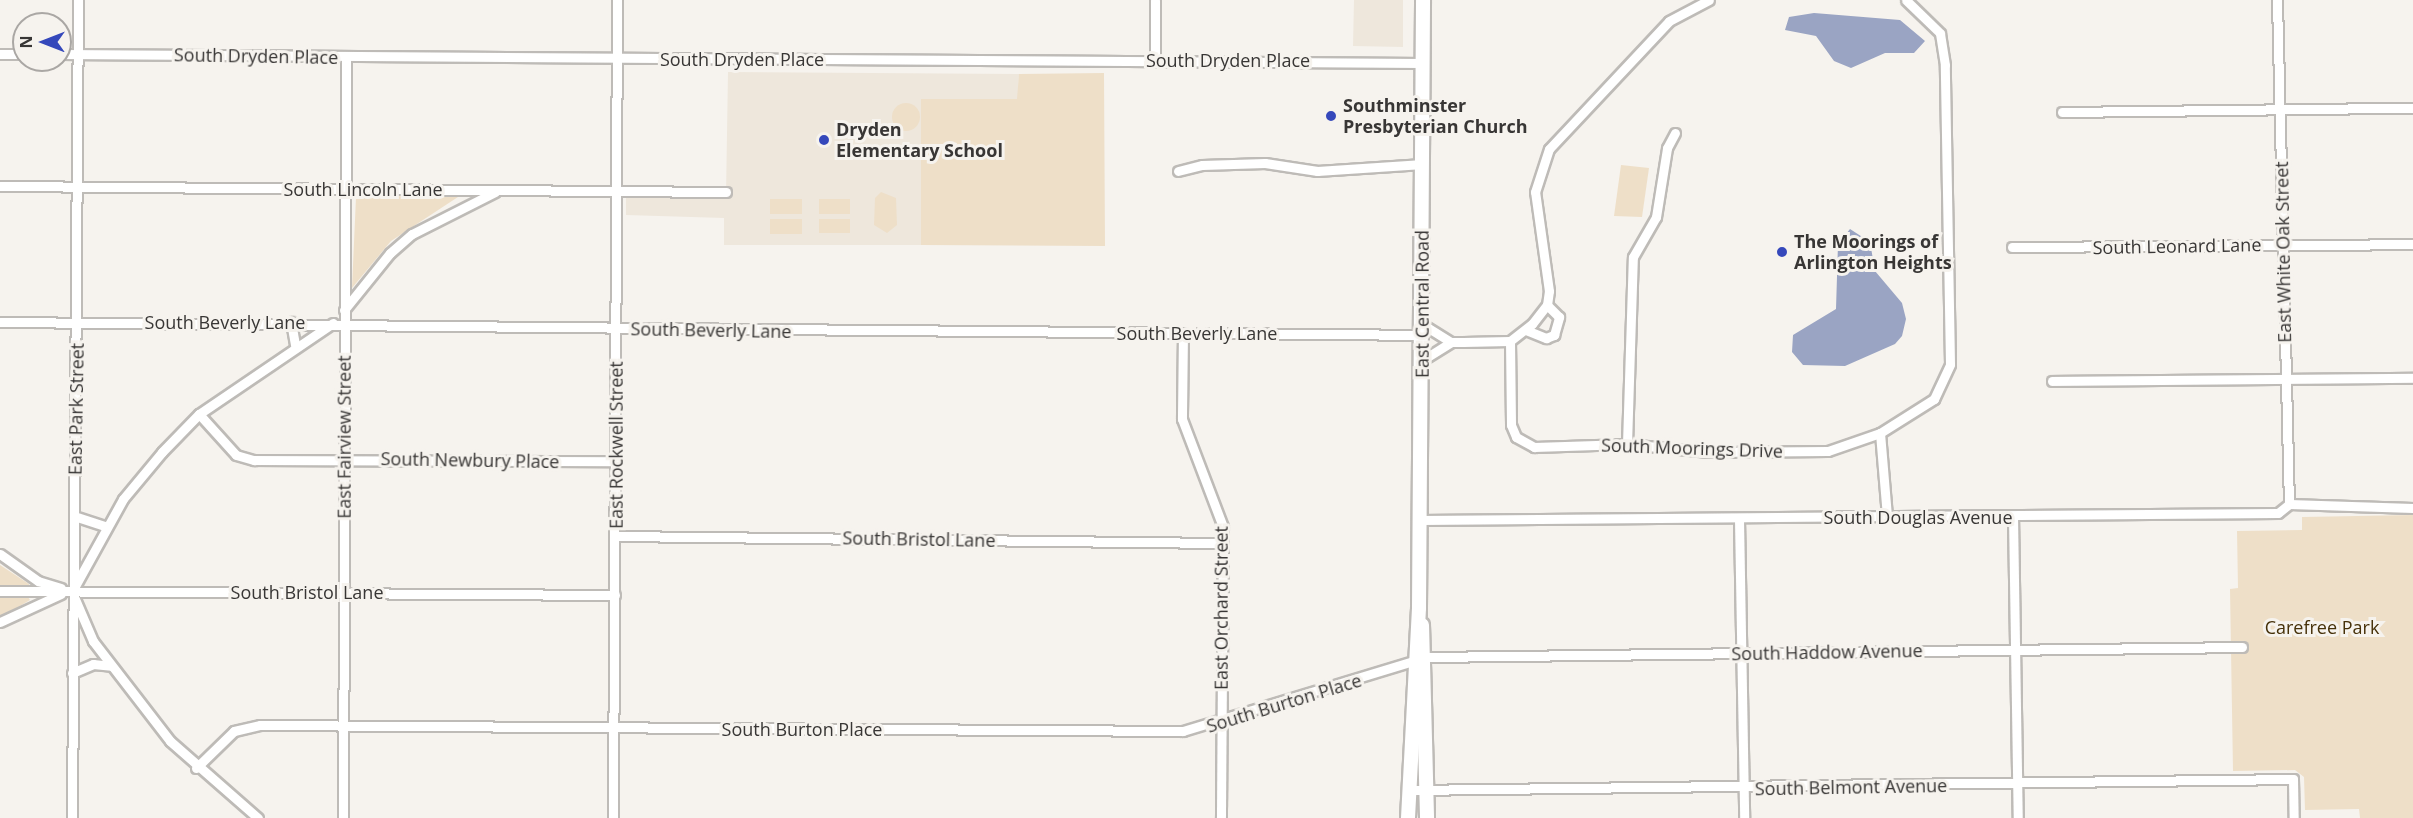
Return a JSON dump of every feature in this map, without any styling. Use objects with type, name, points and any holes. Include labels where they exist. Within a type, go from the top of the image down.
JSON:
[{"type":"main road","name":"East Central Road","points":[[1424,0],[1419,608],[1427,818]]},
{"type":"main road","name":"East Central Road","points":[[1408,818],[1420,658]]},
{"type":"street","name":"East Park Street","points":[[72,818],[78,0]]},
{"type":"street","name":"East Rockwell Street","points":[[613,818],[617,0]]},
{"type":"street","points":[[1155,0],[1155,59]]},
{"type":"street","points":[[1526,330],[1546,338],[1554,334],[1559,317],[1547,305],[1536,205],[1538,176],[1557,138],[1677,14],[1709,0]]},
{"type":"street","name":"South Moorings Drive","points":[[1510,341],[1511,425],[1524,444],[1628,444],[1709,452],[1828,452],[1880,433],[1934,399],[1950,364],[1943,47],[1934,25],[1906,0]]},
{"type":"street","name":"East White Oak Street","points":[[2277,0],[2289,504]]},
{"type":"street","name":"South Dryden Place","points":[[72,54],[1155,59],[1423,63]]},
{"type":"street","name":"East Fairview Street","points":[[343,818],[346,57]]},
{"type":"street","points":[[2062,112],[2413,108]]},
{"type":"street","points":[[1628,444],[1633,257],[1656,217],[1667,148],[1675,133]]},
{"type":"street","points":[[1178,171],[1234,164],[1317,171],[1423,164]]},
{"type":"street","name":"South Lincoln Lane","points":[[0,186],[726,192]]},
{"type":"street","points":[[258,818],[196,768],[111,666],[83,622],[72,591],[105,526],[145,469],[199,414],[295,345],[333,323],[390,253],[412,234],[500,190]]},
{"type":"street","name":"South Leonard Lane","points":[[2012,247],[2413,244]]},
{"type":"street","points":[[1422,330],[1451,342],[1510,341],[1526,330],[1547,305]]},
{"type":"street","name":"South Beverly Lane","points":[[0,322],[291,322],[1183,333],[1422,330]]},
{"type":"street","points":[[291,322],[295,345]]},
{"type":"street","name":"East Orchard Street","points":[[1183,333],[1182,419],[1220,514],[1223,543],[1221,818]]},
{"type":"street","points":[[1421,361],[1451,342]]},
{"type":"street","points":[[2052,381],[2413,378]]},
{"type":"street","name":"South Newbury Place","points":[[199,414],[245,458],[616,461]]},
{"type":"street","points":[[1880,433],[1887,517]]},
{"type":"street","name":"South Douglas Avenue","points":[[1420,520],[2278,513],[2289,504],[2413,508]]},
{"type":"street","points":[[74,516],[105,526]]},
{"type":"street","points":[[2013,516],[2018,818]]},
{"type":"street","points":[[1739,519],[1744,818]]},
{"type":"street","name":"South Bristol Lane","points":[[615,536],[1223,543]]},
{"type":"street","points":[[0,554],[38,581],[72,591]]},
{"type":"street","name":"South Bristol Lane","points":[[0,591],[615,595]]},
{"type":"street","points":[[0,622],[34,602],[72,591]]},
{"type":"street","name":"South Haddow Avenue","points":[[1420,658],[2242,647]]},
{"type":"street","name":"South Burton Place","points":[[196,768],[234,731],[246,727],[1183,731],[1221,723],[1420,658]]},
{"type":"street","points":[[72,673],[93,664],[111,666]]},
{"type":"street","name":"South Belmont Avenue","points":[[1409,790],[2018,786],[2293,780],[2294,818]]},
{"type":"shaded area","points":[[1354,0],[1403,0],[1403,47],[1353,46]]},
{"type":"shaded area","name":"Dryden Elementary School","points":[[728,72],[1019,74],[1018,99],[921,99],[921,245],[724,245],[724,218],[626,215],[626,196],[726,195]]},
{"type":"green space","points":[[1104,73],[1105,246],[921,245],[921,99],[1017,99],[1019,74]]},
{"type":"green space","points":[[906,103],[916,107],[920,117],[916,127],[906,131],[896,127],[892,117],[896,107]]},
{"type":"green space","points":[[1621,165],[1649,168],[1642,217],[1614,216]]},
{"type":"green space","points":[[881,192],[896,198],[897,225],[887,233],[874,225],[875,198]]},
{"type":"green space","points":[[461,195],[391,241],[352,288],[356,197]]},
{"type":"green space","points":[[770,199],[802,199],[802,214],[770,214]]},
{"type":"green space","points":[[819,199],[850,199],[850,214],[819,214]]},
{"type":"green space","points":[[770,219],[802,219],[802,234],[770,234]]},
{"type":"green space","points":[[819,219],[850,219],[850,233],[819,233]]},
{"type":"green space","name":"Carefree Park","points":[[2413,515],[2413,818],[2360,818],[2359,809],[2305,810],[2304,777],[2295,770],[2233,771],[2230,589],[2238,588],[2237,531],[2302,530],[2302,517]]},
{"type":"green space","points":[[0,565],[29,584],[29,586],[0,588]]},
{"type":"green space","points":[[0,597],[28,597],[30,600],[0,618]]},
{"type":"water","points":[[1814,13],[1900,20],[1925,41],[1914,53],[1885,53],[1851,68],[1834,61],[1816,36],[1785,30],[1789,17]]},
{"type":"water","points":[[1850,229],[1870,242],[1875,271],[1902,303],[1906,319],[1902,336],[1895,344],[1845,366],[1803,365],[1792,352],[1793,335],[1836,309],[1838,244]]},
{"type":"place","name":"Southminster Presbyterian Church","points":[[1331,116]]},
{"type":"place","name":"Dryden Elementary School","points":[[824,140]]},
{"type":"place","name":"The Moorings of Arlington Heights","points":[[1782,252]]}]
